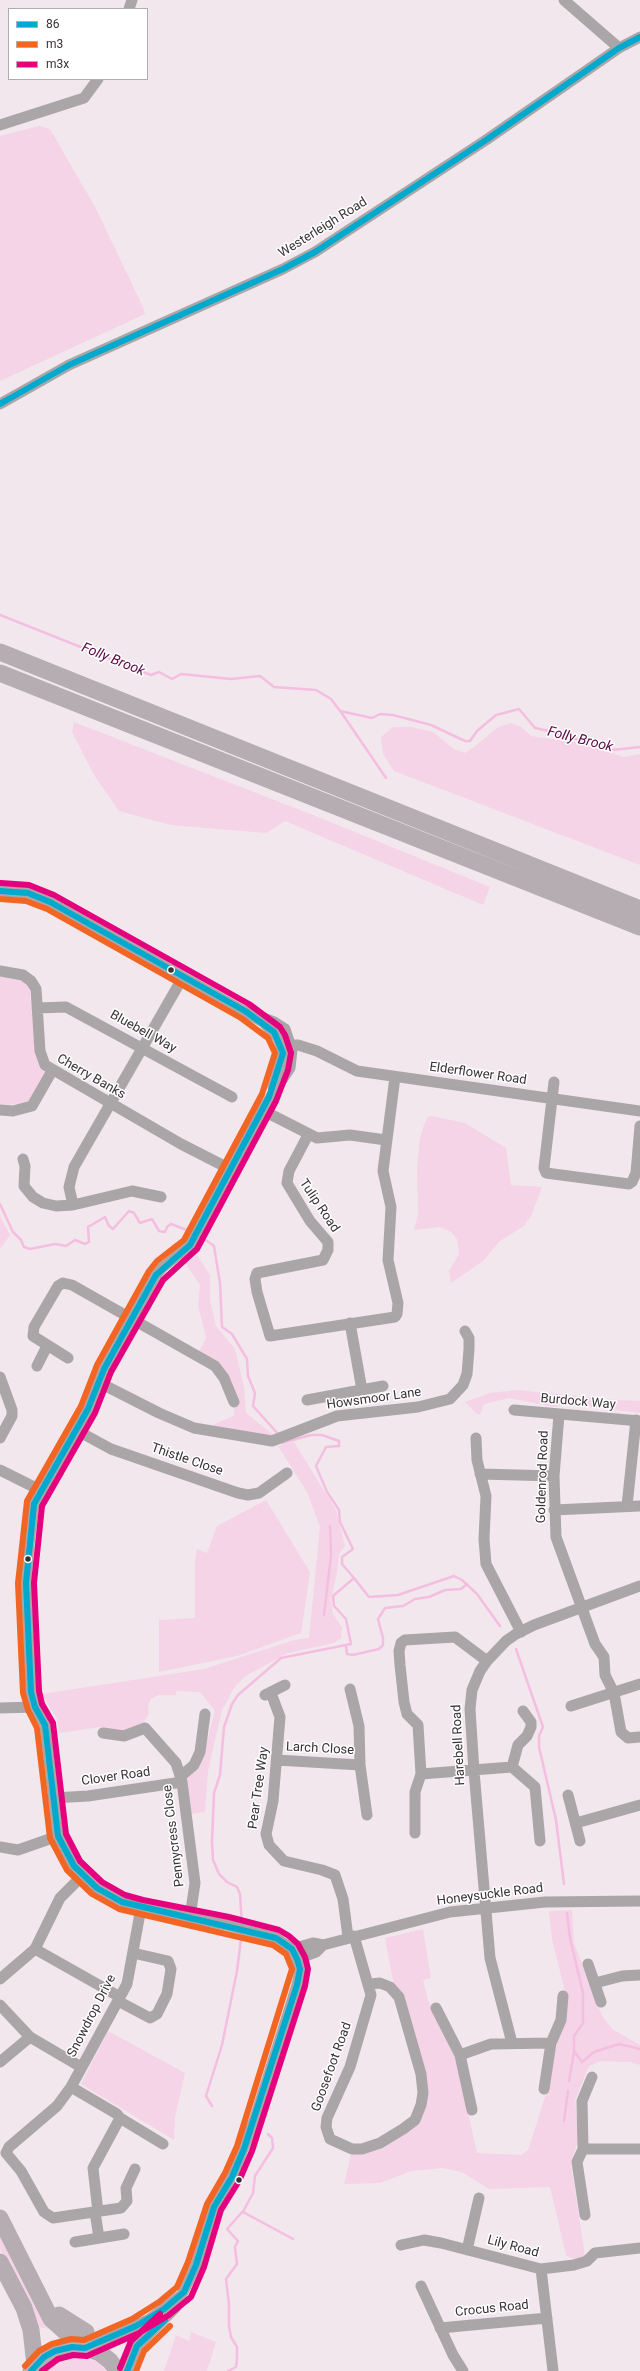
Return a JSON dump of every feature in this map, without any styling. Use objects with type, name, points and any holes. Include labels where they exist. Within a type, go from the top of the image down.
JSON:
[{"type":"highway","points":[[0,652],[640,909]]},
{"type":"highway","points":[[0,673],[640,927]]},
{"type":"highway","points":[[0,2219],[51,2319],[100,2353],[118,2371]]},
{"type":"highway","points":[[0,2262],[24,2308],[32,2330],[33,2368]]},
{"type":"highway","points":[[33,2368],[55,2351],[72,2347],[84,2342]]},
{"type":"street","points":[[564,0],[619,48]]},
{"type":"street","name":"Westerleigh Road","points":[[0,404],[69,365],[283,269],[315,252],[486,140],[619,48],[640,37]]},
{"type":"street","points":[[0,125],[84,98],[97,80]]},
{"type":"street","points":[[0,892],[28,893],[50,902],[245,1011],[269,1027],[286,1045],[288,1056],[287,1074],[269,1097],[190,1245],[163,1267],[131,1319],[98,1382],[88,1409],[34,1504],[32,1515],[26,1583],[29,1666],[35,1707],[45,1725],[58,1836],[74,1866],[82,1876],[97,1888],[122,1902],[141,1908],[227,1925],[276,1938],[292,1949],[300,1969],[297,1985],[255,2118],[235,2170],[214,2207],[196,2265],[176,2307],[167,2318],[137,2346],[127,2371]]},
{"type":"street","name":"Cherry Banks","points":[[0,971],[23,974],[31,981],[36,989],[41,1059],[52,1071],[230,1169]]},
{"type":"street","points":[[73,1205],[69,1187],[70,1177],[183,977]]},
{"type":"street","name":"Bluebell Way","points":[[37,1008],[66,1006],[232,1097]]},
{"type":"street","name":"Elderflower Road","points":[[286,1045],[317,1051],[347,1068],[395,1077],[640,1111]]},
{"type":"street","points":[[288,1056],[317,1051]]},
{"type":"street","points":[[0,1110],[14,1111],[32,1106],[52,1071]]},
{"type":"street","points":[[362,1390],[350,1323],[394,1317],[399,1310],[388,1260],[391,1208],[383,1171],[395,1077]]},
{"type":"street","points":[[554,1082],[544,1168],[549,1174],[629,1184],[632,1182],[636,1173],[640,1126]]},
{"type":"street","points":[[262,1110],[308,1135],[326,1138],[350,1135],[386,1140]]},
{"type":"street","name":"Tulip Road","points":[[308,1135],[289,1171],[288,1183],[310,1221],[328,1242],[328,1250],[323,1260],[257,1273],[255,1279],[257,1292],[270,1336],[350,1323]]},
{"type":"street","points":[[24,1159],[24,1186],[33,1197],[43,1203],[56,1206],[73,1205],[132,1191],[161,1197]]},
{"type":"street","points":[[68,1358],[33,1336],[32,1331],[58,1286],[63,1283],[72,1285],[215,1366],[224,1378],[234,1402]]},
{"type":"street","name":"Howsmoor Lane","points":[[98,1382],[159,1413],[194,1428],[265,1441],[280,1438],[310,1425],[337,1416],[418,1408],[450,1399],[463,1385],[467,1374],[469,1338],[465,1332]]},
{"type":"street","points":[[37,1366],[47,1346]]},
{"type":"street","points":[[0,1378],[12,1416],[0,1438]]},
{"type":"street","points":[[307,1400],[383,1386]]},
{"type":"street","name":"Burdock Way","points":[[514,1410],[559,1415],[638,1420]]},
{"type":"street","name":"Goldenrod Road","points":[[559,1415],[554,1476],[556,1537],[595,1644],[604,1657],[605,1675],[614,1693],[621,1732],[628,1738],[640,1737]]},
{"type":"street","points":[[627,1506],[638,1420]]},
{"type":"street","name":"Thistle Close","points":[[76,1430],[111,1449],[238,1493],[248,1495],[259,1492],[287,1473]]},
{"type":"street","points":[[476,1438],[477,1460],[486,1496],[484,1539],[486,1564],[520,1632]]},
{"type":"street","points":[[0,1470],[42,1491]]},
{"type":"street","points":[[480,1474],[554,1476]]},
{"type":"street","points":[[554,1510],[640,1506]]},
{"type":"street","name":"Harebell Road","points":[[512,2042],[491,1965],[474,1771],[470,1709],[472,1690],[480,1671],[487,1661],[506,1641],[520,1632],[640,1586]]},
{"type":"street","points":[[415,1833],[415,1792],[421,1774],[418,1726],[407,1714],[404,1702],[399,1658],[401,1643],[405,1640],[455,1637],[487,1661]]},
{"type":"street","points":[[571,1706],[640,1684]]},
{"type":"street","name":"Pear Tree Way","points":[[285,1685],[268,1694],[280,1717],[277,1760],[266,1834],[269,1845],[284,1860],[335,1875],[343,1899],[351,1937]]},
{"type":"street","points":[[350,1689],[359,1726],[360,1765],[367,1815]]},
{"type":"street","points":[[0,1708],[35,1707]]},
{"type":"street","points":[[512,1766],[516,1751],[528,1736],[531,1727],[531,1722],[523,1711]]},
{"type":"street","name":"Pennycress Close","points":[[181,1779],[194,1765],[200,1752],[205,1714]]},
{"type":"street","name":"Pennycress Close","points":[[103,1733],[124,1736],[147,1723],[176,1763],[181,1779],[195,1883],[190,1917]]},
{"type":"street","name":"Larch Close","points":[[277,1760],[360,1765]]},
{"type":"street","points":[[421,1774],[474,1771],[512,1766],[535,1787],[540,1841]]},
{"type":"street","name":"Clover Road","points":[[53,1798],[88,1796],[181,1779]]},
{"type":"street","points":[[568,1795],[580,1841]]},
{"type":"street","points":[[576,1823],[640,1805]]},
{"type":"street","points":[[0,1847],[18,1850],[58,1836]]},
{"type":"street","points":[[0,1979],[35,1949],[60,1898],[82,1876]]},
{"type":"street","name":"Honeysuckle Road","points":[[292,1949],[314,1943],[323,1945],[450,1912],[487,1907],[574,1900],[640,1901]]},
{"type":"street","name":"Snowdrop Drive","points":[[97,2212],[58,2218],[46,2215],[21,2172],[6,2153],[9,2146],[58,2106],[71,2087],[127,1984],[141,1908]]},
{"type":"street","name":"Goosefoot Road","points":[[351,1937],[370,1984],[371,1995],[350,2067],[327,2118],[327,2133],[330,2139],[352,2149],[362,2149],[380,2143],[415,2120],[421,2105],[423,2093],[421,2074],[400,1997],[390,1987],[380,1983],[370,1984]]},
{"type":"street","name":"Honeysuckle Road","points":[[297,1959],[316,1952],[323,1945]]},
{"type":"street","points":[[35,1949],[150,2018],[157,2014],[167,1994],[171,1969],[168,1961],[133,1953]]},
{"type":"street","points":[[588,1964],[601,2002]]},
{"type":"street","points":[[595,1982],[622,1976],[640,1976]]},
{"type":"street","points":[[544,2089],[550,2043],[560,2020],[563,1996]]},
{"type":"street","points":[[0,2005],[30,2037],[81,2067]]},
{"type":"street","points":[[436,2008],[460,2055],[472,2110]]},
{"type":"street","points":[[0,2062],[30,2037]]},
{"type":"street","points":[[460,2055],[491,2044],[512,2042],[550,2043]]},
{"type":"street","points":[[585,2216],[576,2162],[583,2149],[582,2101],[592,2077]]},
{"type":"street","points":[[71,2087],[117,2114],[120,2118],[163,2144]]},
{"type":"street","points":[[99,2238],[93,2168],[120,2118]]},
{"type":"street","points":[[583,2149],[640,2149]]},
{"type":"street","points":[[97,2212],[125,2205],[127,2201],[126,2188],[135,2169]]},
{"type":"street","points":[[467,2250],[479,2198]]},
{"type":"street","points":[[75,2242],[124,2234]]},
{"type":"street","name":"Lily Road","points":[[401,2245],[424,2240],[541,2269],[574,2265],[587,2261],[595,2253],[640,2248]]},
{"type":"street","name":"Crocus Road","points":[[541,2269],[553,2371]]},
{"type":"street","name":"Crocus Road","points":[[421,2286],[462,2371]]},
{"type":"street","points":[[84,2342],[126,2331],[150,2319],[182,2295]]},
{"type":"street","name":"Crocus Road","points":[[440,2328],[547,2318]]},
{"type":"street","points":[[84,2342],[99,2334],[126,2331]]},
{"type":"shaded area","points":[[39,126],[50,129],[95,207],[145,314],[0,381],[0,136]]},
{"type":"shaded area","points":[[74,722],[318,817],[490,887],[483,905],[285,821],[266,833],[170,825],[119,811],[94,775],[72,732]]},
{"type":"shaded area","points":[[511,723],[521,727],[531,736],[580,743],[624,757],[640,754],[640,865],[394,771],[383,754],[381,737],[393,727],[412,727],[433,732],[454,749],[465,753],[498,727]]},
{"type":"shaded area","points":[[13,975],[29,985],[36,1057],[47,1075],[29,1101],[23,1104],[2,1105],[0,1103],[0,976]]},
{"type":"shaded area","points":[[432,1116],[465,1123],[506,1148],[511,1185],[542,1187],[532,1214],[524,1226],[500,1241],[483,1261],[451,1283],[449,1271],[459,1254],[457,1239],[451,1232],[440,1227],[414,1230],[418,1214],[417,1167],[420,1138],[428,1117]]},
{"type":"shaded area","points":[[0,1216],[10,1235],[0,1249]]},
{"type":"shaded area","points":[[197,1255],[210,1275],[210,1300],[216,1326],[235,1349],[244,1387],[246,1413],[276,1437],[212,1425],[234,1416],[234,1406],[221,1366],[199,1351],[206,1338],[198,1305],[200,1285],[186,1264]]},
{"type":"shaded area","points":[[517,1390],[640,1401],[640,1413],[565,1404],[554,1407],[509,1398],[484,1404],[480,1414],[477,1414],[465,1402],[490,1393]]},
{"type":"shaded area","points":[[294,1442],[336,1510],[345,1546],[339,1554],[337,1573],[331,1600],[333,1614],[342,1627],[341,1638],[334,1643],[288,1653],[247,1675],[236,1685],[222,1710],[208,1771],[205,1812],[190,1814],[185,1784],[188,1777],[200,1767],[215,1711],[200,1692],[177,1691],[175,1695],[159,1695],[151,1699],[148,1706],[149,1714],[144,1722],[134,1728],[123,1731],[100,1727],[59,1733],[57,1719],[42,1694],[204,1669],[294,1640],[309,1638],[320,1527],[307,1492],[278,1446]]},
{"type":"shaded area","points":[[266,1500],[310,1572],[301,1633],[237,1656],[159,1672],[159,1620],[195,1618],[195,1561],[197,1549],[207,1553],[217,1526]]},
{"type":"shaded area","points":[[572,1910],[574,1943],[602,2016],[612,2029],[640,2045],[640,2065],[630,2062],[601,2061],[589,2066],[575,2100],[579,2136],[571,2164],[585,2256],[575,2260],[566,2255],[550,2187],[489,2189],[462,2172],[442,2168],[411,2171],[380,2183],[344,2184],[351,2154],[406,2133],[426,2077],[402,1991],[394,1986],[385,1938],[423,1929],[431,1978],[423,1980],[428,2000],[456,2057],[477,2153],[521,2155],[528,2150],[546,2094],[566,2002],[564,1987],[552,1939],[549,1911]]},
{"type":"shaded area","points":[[108,2031],[185,2073],[175,2117],[174,2140],[81,2084]]},
{"type":"shaded area","points":[[0,2231],[50,2329],[37,2327],[14,2275],[0,2249]]},
{"type":"shaded area","points":[[191,2332],[216,2342],[207,2371],[164,2371],[176,2335],[189,2341]]},
{"type":"shaded area","points":[[69,2356],[83,2357],[96,2361],[107,2371],[42,2371],[56,2360]]},
{"type":"waterway","name":"Folly Brook","points":[[0,615],[151,675],[159,672],[172,679],[181,674],[231,679],[260,676],[274,687],[316,690],[331,699],[340,711],[372,718],[380,714],[393,715],[431,725],[465,741],[470,741],[477,731],[496,715],[519,709],[535,728],[554,732],[612,750],[640,747]]},
{"type":"waterway","points":[[341,712],[386,778]]},
{"type":"waterway","points":[[0,1204],[13,1232],[21,1240],[24,1247],[30,1249],[55,1244],[66,1246],[75,1240],[85,1244],[89,1242],[88,1227],[105,1217],[109,1226],[113,1229],[129,1211],[134,1213],[140,1223],[152,1219],[159,1231],[165,1232],[167,1227],[171,1224],[192,1232]]},
{"type":"waterway","points":[[199,1235],[214,1246],[220,1283],[222,1327],[232,1334],[247,1359],[248,1376],[255,1393],[253,1406],[279,1435]]},
{"type":"waterway","points":[[242,1926],[240,1894],[237,1887],[227,1882],[219,1874],[213,1860],[212,1842],[214,1793],[220,1775],[224,1727],[232,1704],[238,1695],[281,1658],[351,1644],[346,1619],[334,1606],[333,1596],[354,1578],[342,1564],[342,1557],[353,1549],[340,1522],[339,1510],[327,1492],[316,1466],[326,1447],[339,1446],[339,1441],[322,1435],[311,1435],[282,1443],[281,1440]]},
{"type":"waterway","points":[[324,1615],[331,1555],[330,1526]]},
{"type":"waterway","points":[[354,1578],[369,1597],[398,1595],[454,1576],[462,1580],[477,1594],[500,1626]]},
{"type":"waterway","points":[[346,1645],[347,1654],[353,1655],[379,1649],[383,1645],[383,1638],[378,1619],[385,1608],[403,1606],[415,1599],[429,1597],[445,1590],[461,1589],[467,1584]]},
{"type":"waterway","points":[[516,1649],[543,1727],[539,1736],[539,1747],[556,1820],[564,1884]]},
{"type":"waterway","points":[[567,1913],[570,1938],[583,1993],[583,2023],[574,2036],[574,2051],[582,2062],[594,2052],[619,2044],[640,2049]]},
{"type":"waterway","points":[[212,2106],[206,2096],[222,2045],[237,1971],[242,1931]]},
{"type":"waterway","points":[[569,2081],[574,2052]]},
{"type":"waterway","points":[[564,2121],[568,2091]]},
{"type":"waterway","points":[[228,2371],[236,2367],[237,2347],[231,2337],[229,2326],[229,2304],[226,2279],[237,2264],[235,2247],[238,2241],[227,2229],[244,2210],[253,2193],[255,2176],[273,2148],[272,2138],[268,2134]]},
{"type":"waterway","points":[[243,2212],[293,2239]]},
{"type":"transit line","name":"86","points":[[0,404],[69,365],[283,269],[315,252],[486,140],[619,48],[640,37]]},
{"type":"transit line","name":"m3x","points":[[1,883],[29,885],[54,895],[249,1004],[280,1027],[285,1035],[291,1053],[288,1070],[276,1101],[197,1249],[163,1280],[111,1372],[95,1413],[42,1506],[34,1583],[39,1691],[42,1704],[53,1723],[66,1834],[80,1861],[102,1882],[125,1895],[229,1917],[279,1930],[298,1944],[305,1957],[308,1969],[305,1986],[252,2151],[239,2181],[221,2210],[204,2267],[191,2297],[169,2315],[139,2333],[87,2356],[73,2355],[58,2359],[42,2371]]},
{"type":"transit line","name":"86","points":[[0,891],[28,893],[50,902],[245,1011],[274,1032],[283,1053],[269,1097],[190,1245],[156,1275],[104,1369],[88,1409],[34,1504],[26,1583],[31,1692],[35,1707],[45,1725],[58,1836],[74,1866],[97,1888],[122,1902],[276,1938],[292,1949],[297,1959],[300,1969],[297,1985],[244,2149],[232,2177],[214,2207],[196,2265],[184,2292],[164,2309],[136,2326],[85,2348],[72,2347],[55,2351],[44,2357],[31,2371]]},
{"type":"transit line","name":"m3","points":[[0,899],[26,901],[47,909],[241,1018],[268,1038],[275,1053],[262,1094],[184,1240],[157,1261],[149,1271],[97,1365],[81,1406],[27,1501],[18,1583],[23,1693],[28,1710],[37,1728],[50,1838],[67,1870],[92,1894],[119,1909],[273,1945],[286,1954],[292,1969],[237,2146],[225,2173],[207,2204],[188,2262],[177,2287],[159,2302],[132,2319],[84,2340],[71,2339],[52,2344],[39,2351],[25,2366]]},
{"type":"transit line","name":"m3x","points":[[120,2368],[131,2341],[160,2314]]},
{"type":"transit line","name":"86","points":[[127,2371],[137,2346],[165,2320]]},
{"type":"transit line","name":"m3","points":[[136,2371],[144,2351],[170,2326]]}]
